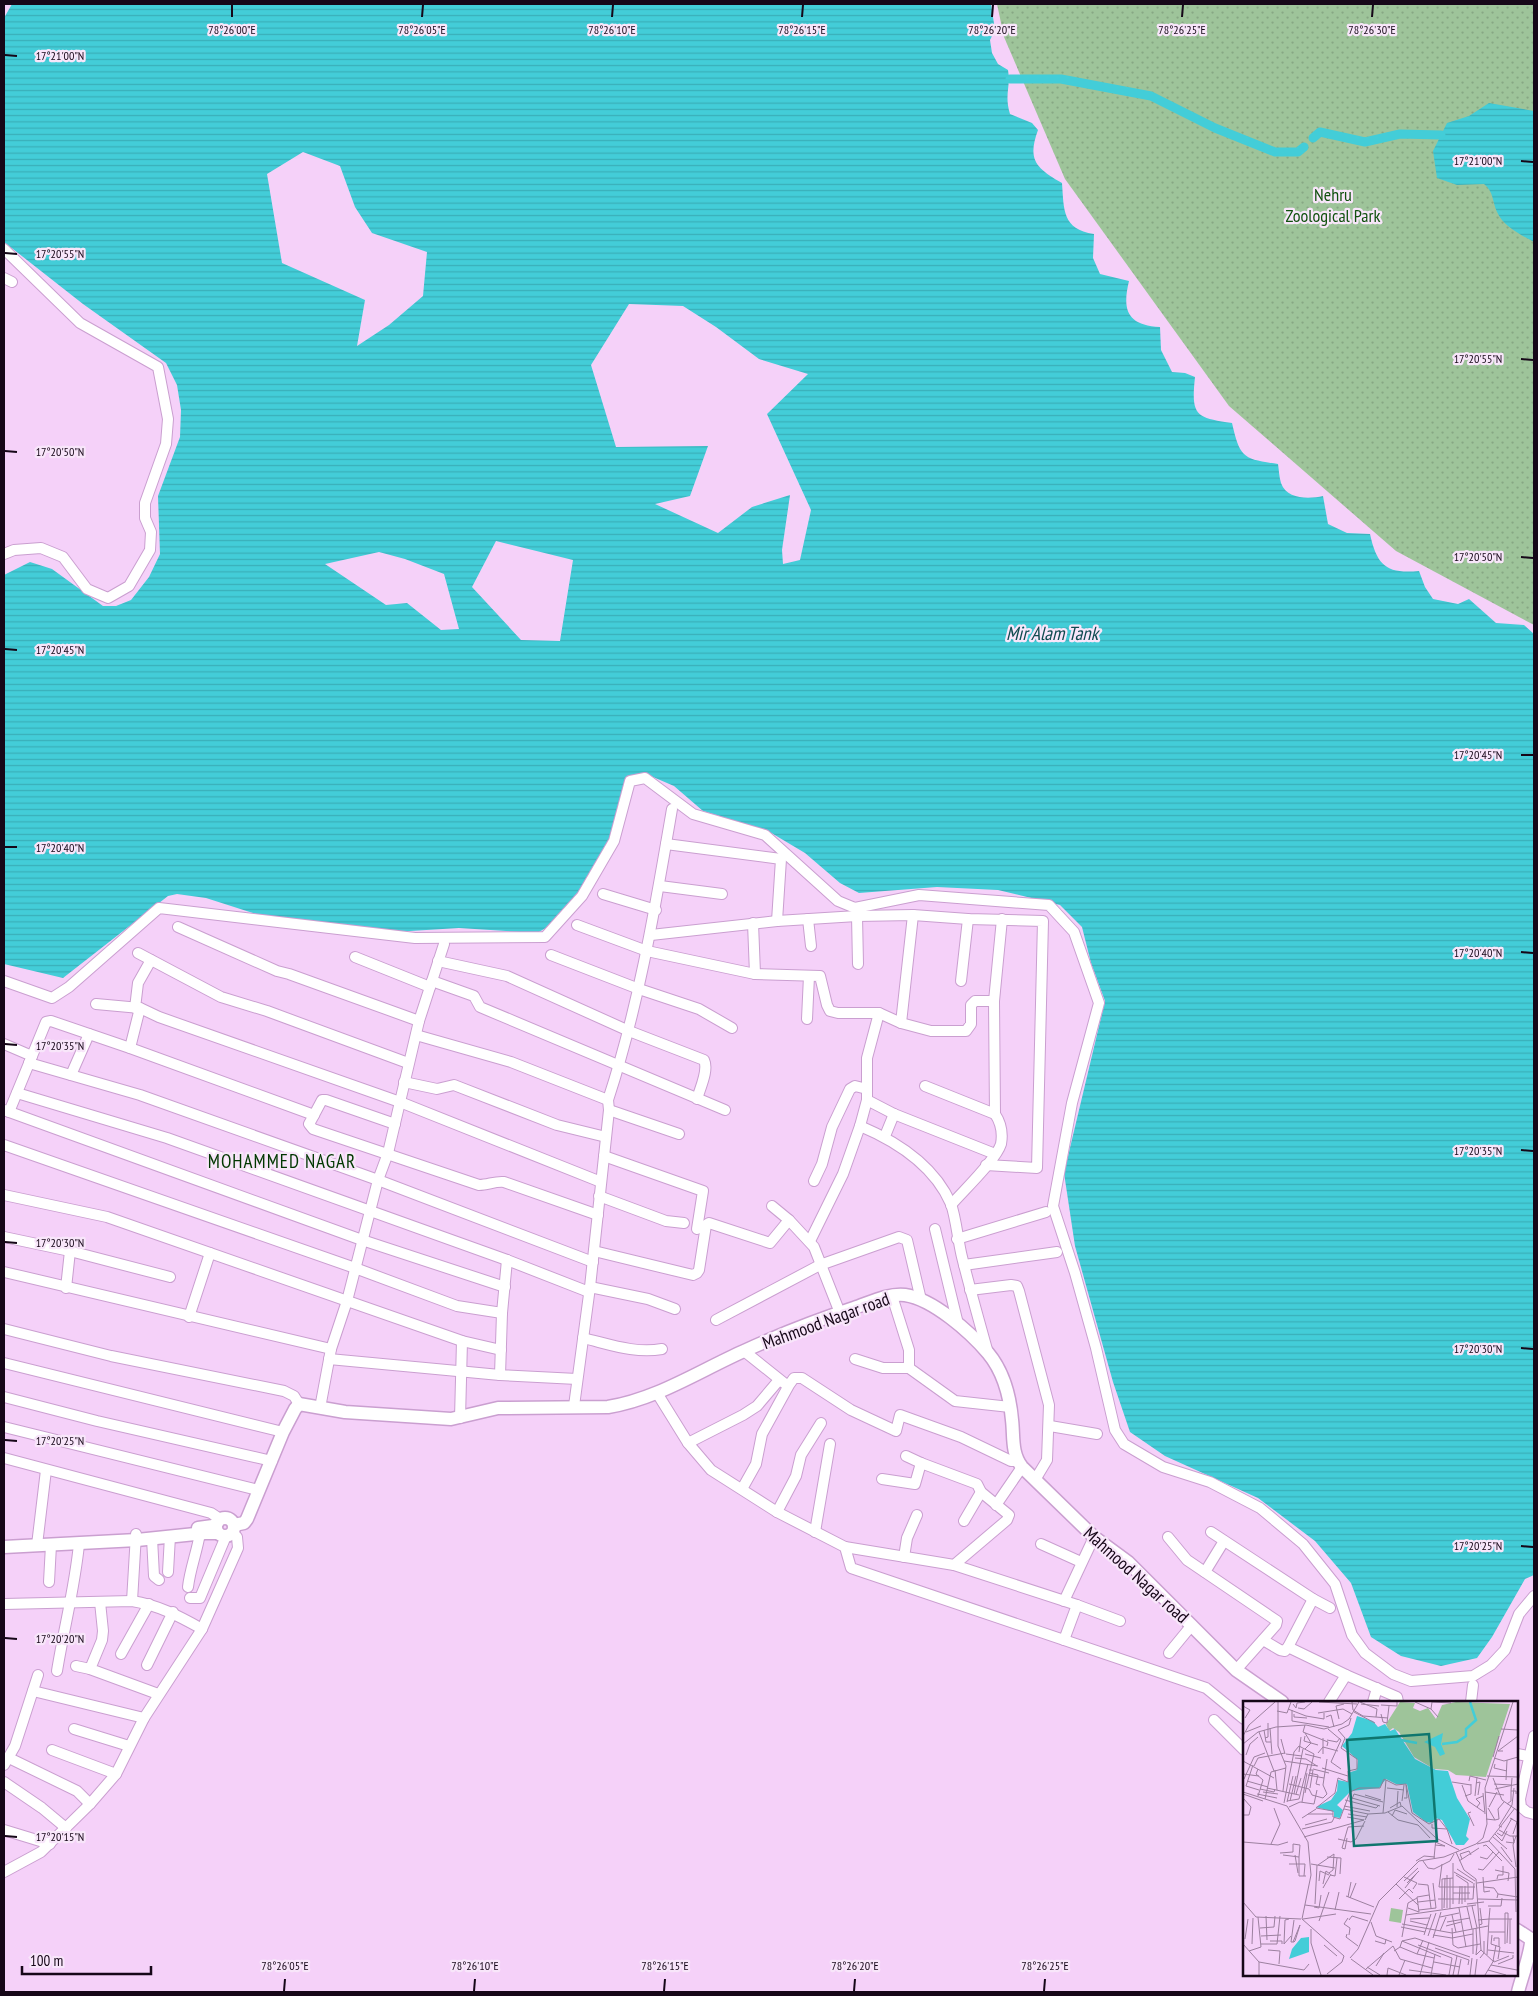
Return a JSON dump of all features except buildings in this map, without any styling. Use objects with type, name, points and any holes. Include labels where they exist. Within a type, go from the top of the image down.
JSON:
[{"type":"main road","name":"Mahmood Nagar road","points":[[299,1404],[354,1412],[451,1419],[498,1408],[608,1407],[623,1405],[657,1393],[744,1351],[840,1313],[892,1296],[905,1295],[920,1300],[958,1324],[988,1354],[1006,1390],[1010,1407],[1014,1450],[1019,1464],[1094,1537],[1128,1562],[1236,1670],[1281,1701]]},
{"type":"main road","points":[[4,1547],[86,1538],[152,1538],[200,1533],[244,1523],[283,1432],[299,1404]]},
{"type":"main road","points":[[4,1541],[37,1542],[51,1545],[79,1544],[207,1527],[225,1528]]},
{"type":"main road","points":[[1518,1931],[1532,1939],[1531,1946],[1520,1968],[1518,1992]]},
{"type":"street","points":[[4,249],[80,323],[158,367],[168,420],[166,444],[145,503],[145,518],[151,532],[150,550],[129,586],[108,598],[88,590],[62,556],[41,548],[14,550],[4,554]]},
{"type":"street","points":[[4,981],[52,998],[69,987],[159,908],[415,938],[545,937],[582,896],[614,840],[630,781],[645,778],[693,814],[765,835],[838,901],[855,908],[919,895],[1049,905],[1074,932],[1099,1003],[1072,1103],[1052,1206],[1075,1273],[1096,1348],[1115,1430],[1124,1444],[1163,1467],[1210,1482],[1260,1508],[1303,1544],[1335,1584],[1352,1635],[1365,1653],[1393,1674],[1411,1681],[1473,1676],[1491,1665],[1505,1650],[1519,1614],[1534,1596]]},
{"type":"street","points":[[574,1406],[593,1262],[609,1105],[630,1030],[648,951],[672,810]]},
{"type":"street","points":[[666,844],[781,859],[777,921]]},
{"type":"street","points":[[660,886],[722,894]]},
{"type":"street","points":[[603,894],[656,910]]},
{"type":"street","points":[[651,935],[753,923],[857,916],[913,915],[1043,921],[1037,1168],[986,1165]]},
{"type":"street","points":[[901,1023],[913,915]]},
{"type":"street","points":[[857,916],[858,964]]},
{"type":"street","points":[[808,919],[810,946]]},
{"type":"street","points":[[961,981],[968,919]]},
{"type":"street","points":[[995,1114],[994,1001],[1002,919]]},
{"type":"street","points":[[753,923],[756,974]]},
{"type":"street","points":[[576,925],[648,951],[756,974],[820,976],[830,1011],[838,1013],[879,1013],[901,1023],[931,1031],[966,1031],[971,1024],[971,1005],[975,1001],[994,1001]]},
{"type":"street","points":[[178,926],[276,971],[419,1021]]},
{"type":"street","points":[[320,1408],[331,1349],[347,1301],[378,1180],[388,1153],[419,1021],[444,944]]},
{"type":"street","points":[[138,954],[221,997],[267,1011],[408,1063]]},
{"type":"street","points":[[551,955],[639,989],[699,1009],[732,1028]]},
{"type":"street","points":[[355,957],[431,984],[474,996],[480,1007],[725,1110]]},
{"type":"street","points":[[130,1048],[138,1008],[138,983],[151,960]]},
{"type":"street","points":[[438,961],[507,976],[704,1060],[706,1069],[698,1099]]},
{"type":"street","points":[[807,1019],[809,976]]},
{"type":"street","points":[[96,1004],[138,1008],[159,1018],[400,1102],[601,1182]]},
{"type":"street","points":[[810,1241],[843,1174],[860,1126],[867,1100],[867,1058],[879,1013]]},
{"type":"street","points":[[314,1115],[130,1048],[48,1021],[30,1059],[17,1093],[6,1111],[362,1240],[505,1287]]},
{"type":"street","points":[[71,1075],[89,1034]]},
{"type":"street","points":[[416,1035],[511,1062],[679,1134]]},
{"type":"street","points":[[4,1044],[30,1059],[71,1075],[140,1095],[378,1180],[593,1262]]},
{"type":"street","points":[[404,1082],[437,1089],[454,1085],[557,1125],[606,1137]]},
{"type":"street","points":[[814,1180],[822,1164],[832,1127],[850,1089],[855,1086],[867,1089]]},
{"type":"street","points":[[924,1086],[995,1114],[1000,1121],[1002,1130],[996,1154],[951,1205]]},
{"type":"street","points":[[17,1093],[168,1138],[589,1290],[648,1299],[675,1309]]},
{"type":"street","points":[[395,1124],[326,1100],[320,1103],[310,1124],[312,1129],[479,1185],[497,1181],[504,1182],[598,1215]]},
{"type":"street","points":[[867,1100],[894,1114],[996,1154]]},
{"type":"street","points":[[886,1136],[894,1114]]},
{"type":"street","points":[[860,1126],[886,1136],[914,1155],[935,1178],[951,1205],[957,1238],[988,1354]]},
{"type":"street","points":[[4,1145],[355,1268],[457,1306],[502,1313]]},
{"type":"street","points":[[604,1156],[704,1191],[697,1229]]},
{"type":"street","points":[[4,1195],[107,1217],[462,1340],[502,1350]]},
{"type":"street","points":[[600,1196],[666,1221],[684,1223]]},
{"type":"street","points":[[772,1206],[789,1220],[814,1247],[840,1313]]},
{"type":"street","points":[[957,1238],[1046,1212]]},
{"type":"street","points":[[594,1251],[693,1275],[697,1274],[699,1270],[706,1224],[709,1223],[770,1243],[789,1220]]},
{"type":"street","points":[[935,1229],[958,1324]]},
{"type":"street","points":[[4,1237],[70,1251],[170,1277]]},
{"type":"street","points":[[716,1320],[820,1265],[899,1237],[906,1240],[920,1300]]},
{"type":"street","points":[[66,1288],[70,1251]]},
{"type":"street","points":[[964,1265],[1057,1252]]},
{"type":"street","points":[[189,1317],[210,1253]]},
{"type":"street","points":[[500,1375],[502,1313],[507,1260]]},
{"type":"street","points":[[4,1272],[331,1349]]},
{"type":"street","points":[[970,1290],[1011,1285],[1017,1286],[1049,1405],[1050,1426],[1047,1460],[1035,1480]]},
{"type":"street","points":[[892,1296],[909,1350],[909,1368]]},
{"type":"street","points":[[4,1329],[111,1356],[284,1391],[294,1396],[299,1404]]},
{"type":"street","points":[[583,1338],[632,1350],[650,1351],[662,1349]]},
{"type":"street","points":[[460,1418],[462,1340]]},
{"type":"street","points":[[744,1351],[779,1380],[789,1385]]},
{"type":"street","points":[[329,1359],[460,1372],[578,1379]]},
{"type":"street","points":[[855,1360],[882,1368],[909,1368],[956,1401],[1010,1407]]},
{"type":"street","points":[[4,1362],[283,1432]]},
{"type":"street","points":[[742,1489],[756,1464],[762,1434],[789,1385],[794,1378],[802,1378],[851,1410],[896,1431],[900,1415],[961,1437],[1019,1464],[996,1505]]},
{"type":"street","points":[[688,1443],[757,1406],[779,1380]]},
{"type":"street","points":[[657,1393],[688,1443],[711,1470],[777,1512],[814,1532],[845,1547],[954,1565],[1120,1621]]},
{"type":"street","points":[[4,1397],[97,1421],[272,1461]]},
{"type":"street","points":[[777,1512],[796,1476],[801,1455],[821,1423]]},
{"type":"street","points":[[1050,1426],[1097,1434]]},
{"type":"street","points":[[4,1427],[258,1490]]},
{"type":"street","points":[[814,1532],[830,1444]]},
{"type":"street","points":[[906,1456],[977,1484],[981,1492],[1009,1515],[1007,1520],[954,1565]]},
{"type":"street","points":[[4,1458],[211,1513],[225,1528],[237,1537],[238,1548],[202,1628],[158,1694],[129,1746],[116,1774],[90,1804],[41,1852],[4,1872]]},
{"type":"street","points":[[882,1479],[915,1484],[921,1463]]},
{"type":"street","points":[[37,1542],[46,1470]]},
{"type":"street","points":[[964,1521],[981,1492]]},
{"type":"street","points":[[904,1557],[907,1538],[917,1515]]},
{"type":"street","points":[[190,1598],[200,1598],[225,1528]]},
{"type":"street","points":[[1211,1532],[1312,1599],[1330,1608]]},
{"type":"street","points":[[188,1587],[189,1574],[200,1533]]},
{"type":"street","points":[[168,1572],[170,1536]]},
{"type":"street","points":[[132,1601],[136,1537]]},
{"type":"street","points":[[1064,1601],[1094,1537]]},
{"type":"street","points":[[152,1538],[154,1576],[158,1580]]},
{"type":"street","points":[[1168,1538],[1187,1560],[1274,1617],[1277,1621],[1276,1625],[1236,1670]]},
{"type":"street","points":[[1205,1572],[1224,1541]]},
{"type":"street","points":[[57,1671],[69,1603],[76,1577],[79,1544]]},
{"type":"street","points":[[1041,1544],[1081,1562]]},
{"type":"street","points":[[49,1582],[51,1545]]},
{"type":"street","points":[[845,1547],[851,1568],[1206,1688],[1243,1718]]},
{"type":"street","points":[[1263,1640],[1280,1650],[1285,1650],[1312,1599]]},
{"type":"street","points":[[4,1604],[132,1601],[149,1604],[173,1612],[202,1628]]},
{"type":"street","points":[[90,1669],[102,1640],[100,1602]]},
{"type":"street","points":[[121,1654],[149,1604]]},
{"type":"street","points":[[1064,1640],[1077,1605]]},
{"type":"street","points":[[147,1665],[173,1612]]},
{"type":"street","points":[[1169,1653],[1192,1625]]},
{"type":"street","points":[[1288,1647],[1397,1697],[1398,1701]]},
{"type":"street","points":[[76,1666],[90,1669],[158,1694]]},
{"type":"street","points":[[38,1675],[6,1762],[77,1790],[90,1804]]},
{"type":"street","points":[[1330,1701],[1346,1675]]},
{"type":"street","points":[[1471,1701],[1473,1685]]},
{"type":"street","points":[[1373,1701],[1377,1688]]},
{"type":"street","points":[[33,1691],[144,1718]]},
{"type":"street","points":[[1214,1720],[1243,1749]]},
{"type":"street","points":[[74,1729],[129,1746]]},
{"type":"street","points":[[1534,1736],[1532,1756],[1520,1799],[1521,1807],[1527,1812],[1534,1814]]},
{"type":"street","points":[[52,1750],[116,1774]]},
{"type":"street","points":[[1518,1754],[1532,1756]]},
{"type":"street","points":[[4,1782],[42,1808],[66,1828]]},
{"type":"street","points":[[4,1830],[50,1844]]},
{"type":"green space","name":"Nehru Zoological Park","points":[[997,4],[1534,4],[1534,625],[1396,551],[1229,406],[1065,179],[1004,37]]},
{"type":"water","name":"Mir Alam Tank","points":[[12,4],[991,4],[995,30],[990,40],[992,53],[998,64],[1008,70],[1008,107],[1010,114],[1032,123],[1038,130],[1033,149],[1036,162],[1046,173],[1062,183],[1063,202],[1070,223],[1076,228],[1094,234],[1093,258],[1100,274],[1129,281],[1126,300],[1130,314],[1140,323],[1160,327],[1161,350],[1172,372],[1185,373],[1195,377],[1194,400],[1198,412],[1210,419],[1232,423],[1238,443],[1245,455],[1257,460],[1278,464],[1281,483],[1288,493],[1306,498],[1323,496],[1328,524],[1347,533],[1370,534],[1376,554],[1385,566],[1399,571],[1419,571],[1425,587],[1433,599],[1458,604],[1469,599],[1496,623],[1524,625],[1534,634],[1534,1575],[1525,1579],[1492,1637],[1477,1658],[1441,1666],[1401,1656],[1371,1637],[1351,1583],[1315,1541],[1258,1498],[1165,1456],[1130,1432],[1113,1382],[1075,1246],[1064,1173],[1105,1001],[1091,963],[1082,927],[1060,905],[998,890],[937,887],[859,893],[840,883],[805,853],[768,831],[703,811],[674,786],[646,774],[628,777],[611,835],[593,879],[553,924],[537,933],[459,928],[394,932],[272,919],[206,898],[177,894],[168,896],[63,978],[4,964],[4,575],[30,562],[52,569],[103,606],[116,606],[131,600],[149,577],[160,554],[158,496],[180,437],[181,410],[177,385],[166,363],[83,304],[4,242],[4,18]],"holes":[[[303,152],[340,166],[355,207],[372,233],[427,252],[423,296],[389,325],[357,346],[365,300],[282,263],[267,174]],[[629,304],[683,306],[716,327],[759,359],[808,374],[767,414],[811,510],[800,560],[783,564],[782,550],[790,495],[752,507],[718,533],[655,504],[690,496],[708,446],[616,447],[591,365]],[[496,541],[573,560],[560,641],[521,640],[472,587]],[[379,552],[405,559],[444,574],[459,629],[441,630],[407,603],[386,605],[325,564]]]},
{"type":"water","points":[[1489,103],[1534,111],[1534,242],[1503,222],[1497,212],[1490,190],[1484,184],[1457,185],[1437,178],[1433,151],[1447,123],[1469,116]]},
{"type":"waterway","points":[[1010,79],[1061,79],[1151,96],[1215,128],[1275,152],[1298,152],[1304,147]]},
{"type":"waterway","points":[[1313,138],[1320,132],[1365,142],[1400,134],[1441,135]]},
{"type":"district","name":"MOHAMMED NAGAR","points":[[282,1161]]}]
